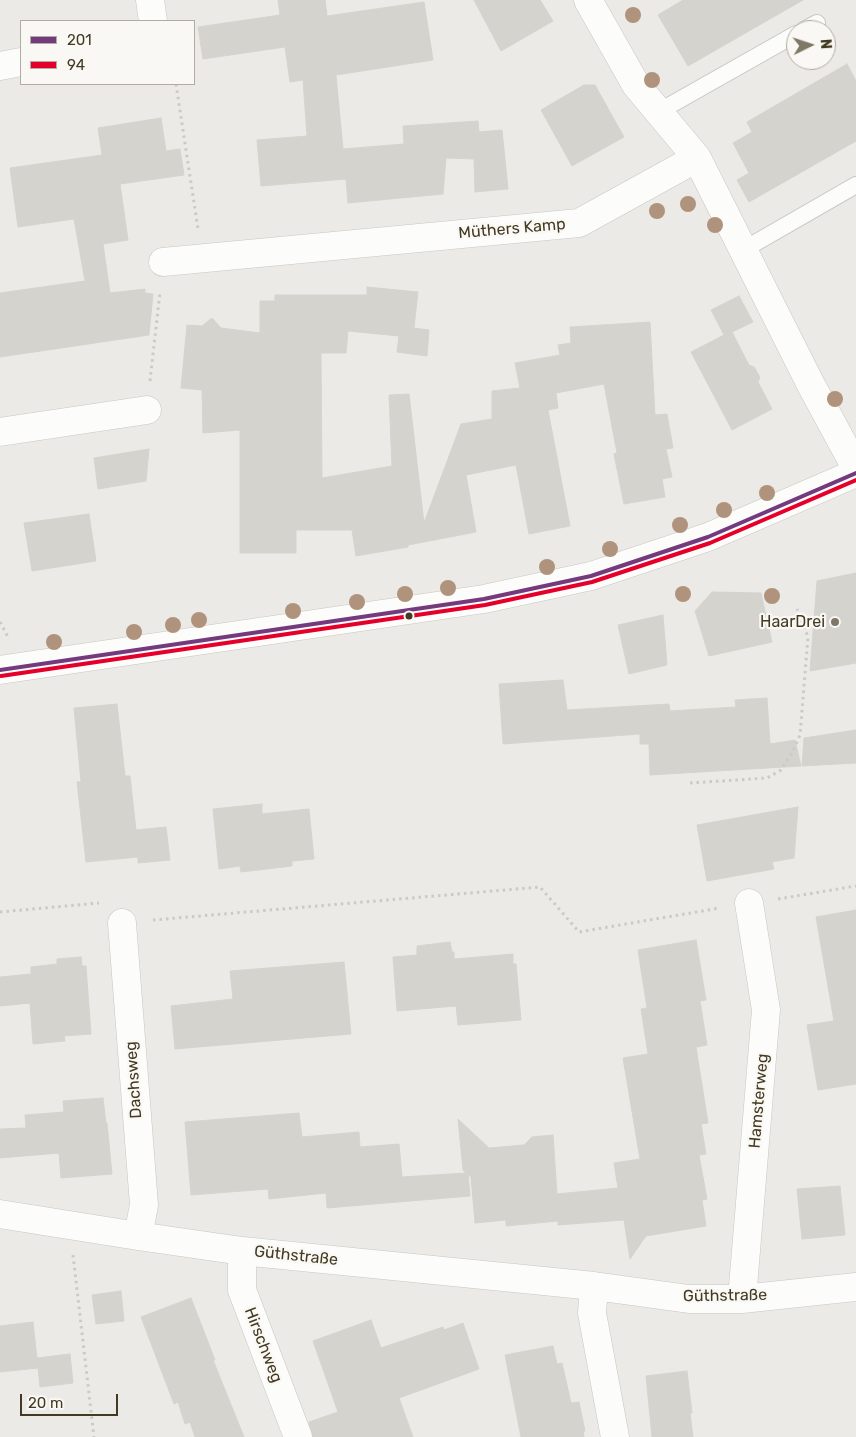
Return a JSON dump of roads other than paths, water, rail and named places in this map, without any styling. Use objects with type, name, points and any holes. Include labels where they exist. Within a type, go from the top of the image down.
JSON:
[{"type":"street","points":[[150,0],[153,20]]},
{"type":"street","points":[[588,0],[636,85],[697,158],[810,383],[856,468]]},
{"type":"street","points":[[0,66],[20,62]]},
{"type":"street","name":"Müthers Kamp","points":[[163,262],[579,223],[697,158]]},
{"type":"street","points":[[0,432],[147,410]]},
{"type":"street","points":[[0,670],[484,599],[591,576],[708,537],[856,473]]},
{"type":"street","name":"Hamsterweg","points":[[742,1299],[766,1010],[749,903]]},
{"type":"street","name":"Dachsweg","points":[[122,922],[144,1205],[138,1236]]},
{"type":"street","name":"Güthstraße","points":[[0,1214],[242,1251],[594,1286],[689,1299],[742,1299],[856,1287]]},
{"type":"street","name":"Hirschweg","points":[[242,1251],[242,1290],[298,1437]]},
{"type":"street","points":[[594,1286],[592,1313],[616,1437]]},
{"type":"lane","points":[[658,112],[786,40]]},
{"type":"lane","points":[[743,250],[856,185]]},
{"type":"place","name":"HaarDrei","points":[[835,622]]}]
